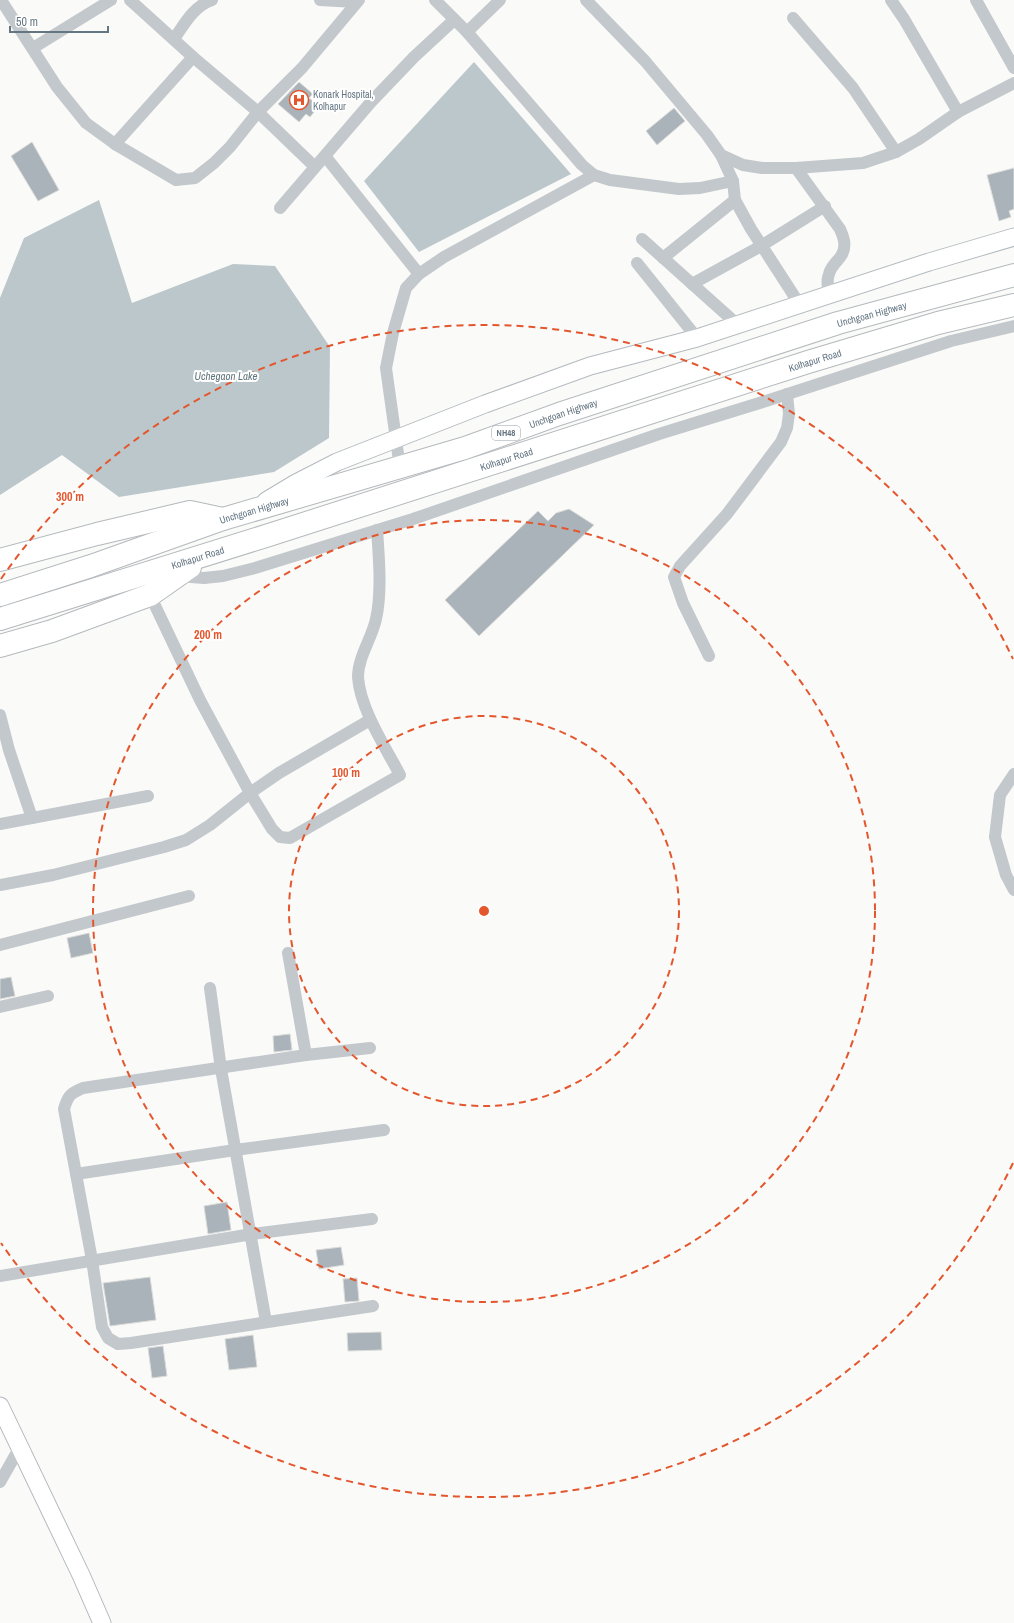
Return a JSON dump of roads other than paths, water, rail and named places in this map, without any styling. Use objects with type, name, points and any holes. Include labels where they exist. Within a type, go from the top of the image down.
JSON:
[{"type":"highway","name":"Unchgoan Highway","points":[[0,595],[99,564],[222,519],[465,448],[558,414],[838,323],[1014,275]]},
{"type":"highway","name":"Kolhapur Road","points":[[0,619],[808,362],[938,323],[1014,305]]},
{"type":"highway","points":[[0,560],[97,534],[190,512],[222,519]]},
{"type":"highway","points":[[0,646],[52,631],[150,595],[211,553]]},
{"type":"street","points":[[1,0],[57,87],[86,123],[115,144],[176,180],[195,178],[214,163],[230,147],[258,112],[302,68],[358,1]]},
{"type":"street","points":[[33,48],[111,0]]},
{"type":"street","points":[[130,0],[192,57],[258,112],[315,167]]},
{"type":"street","points":[[174,39],[190,16],[202,4],[212,0]]},
{"type":"street","points":[[320,0],[358,1]]},
{"type":"street","points":[[435,0],[468,32],[582,165],[594,175],[610,180],[679,189],[700,188],[733,181]]},
{"type":"street","points":[[468,32],[500,0]]},
{"type":"street","points":[[586,0],[645,61],[707,135],[721,155],[733,181],[735,200],[761,246],[800,305]]},
{"type":"street","points":[[891,0],[904,19],[958,112]]},
{"type":"street","points":[[976,0],[1014,68]]},
{"type":"street","points":[[793,18],[853,88],[896,152]]},
{"type":"street","points":[[280,208],[371,102],[414,57],[454,20]]},
{"type":"street","points":[[115,144],[192,57]]},
{"type":"street","points":[[721,155],[743,165],[755,167],[796,168],[863,163],[896,152],[919,139],[958,112],[1014,83]]},
{"type":"street","points":[[325,156],[419,274]]},
{"type":"street","points":[[796,168],[825,206],[840,229],[844,239],[844,248],[841,256],[834,263],[829,272],[827,282],[830,295]]},
{"type":"street","points":[[400,468],[386,368],[393,333],[406,288],[419,274],[444,257],[594,175]]},
{"type":"street","points":[[663,258],[735,200]]},
{"type":"street","points":[[692,284],[761,246],[825,206]]},
{"type":"street","points":[[251,510],[296,483],[337,462],[485,404],[590,366],[697,338],[929,262],[1014,237]]},
{"type":"street","points":[[642,239],[738,325]]},
{"type":"street","points":[[638,263],[697,338]]},
{"type":"street","points":[[177,576],[204,578],[248,570],[377,530],[659,434],[951,341],[1014,326]]},
{"type":"street","points":[[709,656],[683,603],[674,577],[680,566],[727,514],[781,442],[787,428],[789,414],[787,394]]},
{"type":"street","points":[[150,595],[200,700],[250,794],[272,829],[280,837],[290,838],[400,775],[370,720],[362,696],[358,677],[362,660],[376,619],[379,559],[377,530]]},
{"type":"street","points":[[0,715],[9,750],[32,818]]},
{"type":"street","points":[[0,885],[53,875],[186,840],[210,825],[279,773],[370,720]]},
{"type":"street","points":[[1014,774],[1000,795],[995,837],[1006,875],[1014,890]]},
{"type":"street","points":[[0,824],[148,796]]},
{"type":"street","points":[[0,945],[189,896]]},
{"type":"street","points":[[288,953],[306,1055]]},
{"type":"street","points":[[210,988],[221,1069],[252,1234],[266,1322]]},
{"type":"street","points":[[0,1007],[48,996]]},
{"type":"street","points":[[370,1048],[306,1055],[221,1069],[83,1088],[74,1092],[67,1098],[64,1109],[92,1260],[102,1327],[108,1338],[118,1344],[130,1344],[373,1306]]},
{"type":"street","points":[[76,1174],[235,1150],[384,1130]]},
{"type":"street","points":[[0,1276],[252,1234],[372,1219]]},
{"type":"street","points":[[0,1406],[81,1575],[102,1623]]},
{"type":"street","points":[[0,1482],[20,1447]]},
{"type":"water","points":[[474,62],[571,174],[419,252],[364,181]]},
{"type":"water","name":"Uchegaon Lake","points":[[99,200],[132,303],[233,264],[275,266],[330,347],[329,438],[274,472],[119,497],[62,455],[0,495],[0,298],[24,238]]},
{"type":"place","name":"Konark Hospital, Kolhapur","points":[[299,100]]}]
